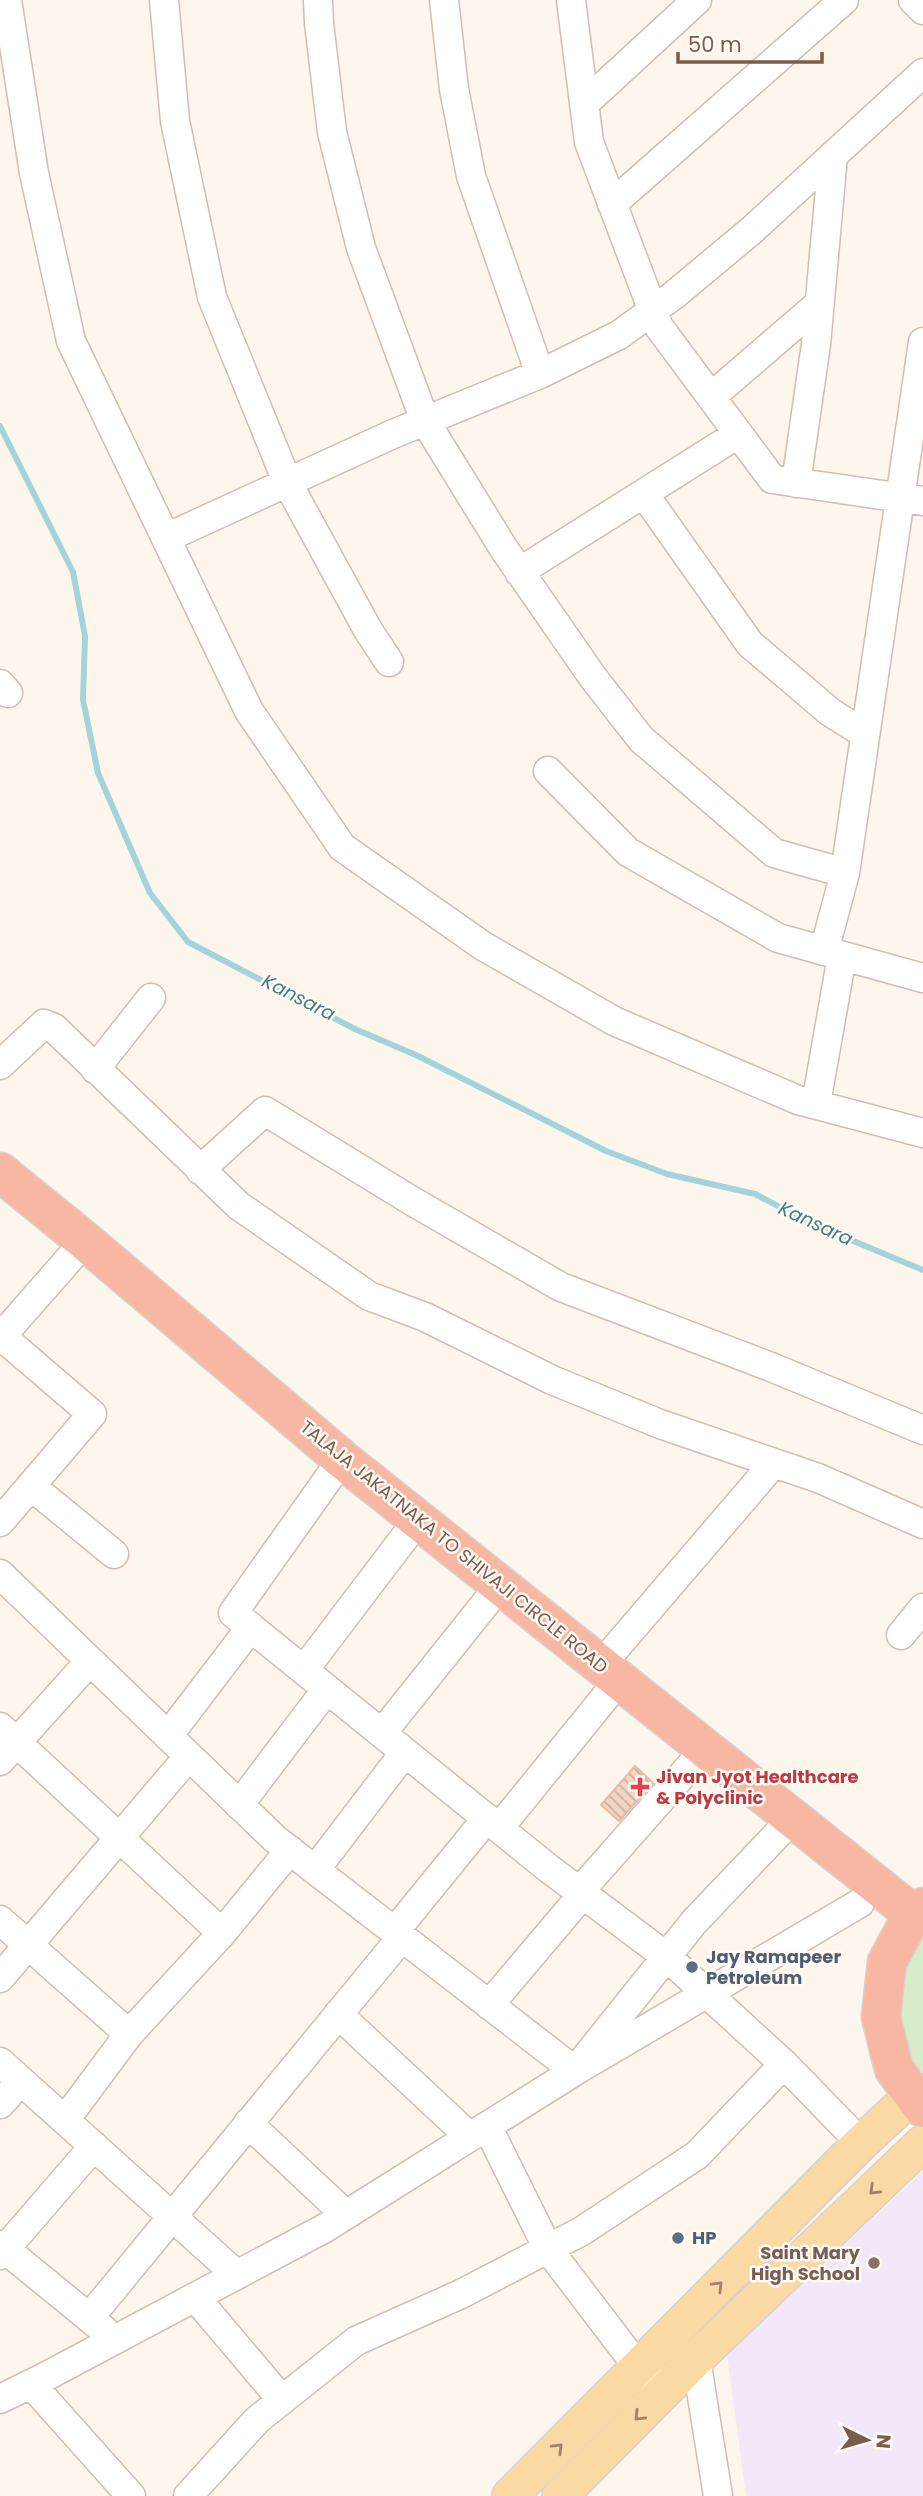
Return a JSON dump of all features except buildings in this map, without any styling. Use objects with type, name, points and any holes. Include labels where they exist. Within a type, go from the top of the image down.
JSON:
[{"type":"highway","name":"TALAJA JAKATNAKA TO SHIVAJI CIRCLE ROAD","points":[[0,1172],[80,1247],[333,1472],[489,1599],[604,1680],[692,1764],[785,1826],[860,1903],[912,1920]]},
{"type":"highway","name":"TALAJA JAKATNAKA TO SHIVAJI CIRCLE ROAD","points":[[0,1194],[80,1247],[343,1460],[604,1680],[785,1826],[912,1920]]},
{"type":"highway","points":[[912,1920],[887,1962],[881,2017],[894,2069],[918,2101]]},
{"type":"main road","points":[[510,2496],[861,2143],[918,2101]]},
{"type":"main road","points":[[560,2496],[696,2359],[923,2143]]},
{"type":"street","points":[[7,0],[34,173],[71,341],[249,710],[342,846],[483,946],[614,1021],[798,1100],[923,1133]]},
{"type":"street","points":[[164,0],[175,121],[212,297],[288,484],[368,630],[389,662]]},
{"type":"street","points":[[318,0],[332,132],[358,235],[425,421],[519,572],[592,676],[641,739],[774,853],[845,873]]},
{"type":"street","points":[[444,0],[454,89],[471,176],[540,374]]},
{"type":"street","points":[[571,0],[589,142],[659,327],[772,479],[911,499]]},
{"type":"street","points":[[584,104],[697,0]]},
{"type":"street","points":[[612,204],[844,0]]},
{"type":"street","points":[[913,0],[923,10]]},
{"type":"street","points":[[166,538],[425,421],[540,374],[619,335],[752,230],[923,73]]},
{"type":"street","points":[[796,483],[820,303],[834,156]]},
{"type":"street","points":[[711,397],[820,303]]},
{"type":"street","points":[[817,1104],[833,953],[865,734],[911,499],[923,342]]},
{"type":"street","points":[[519,572],[738,434]]},
{"type":"street","points":[[644,494],[750,644],[830,712],[865,734]]},
{"type":"street","points":[[548,771],[628,852],[778,938],[923,978]]},
{"type":"street","points":[[96,1069],[151,998]]},
{"type":"street","points":[[0,1065],[44,1024],[54,1028],[239,1206],[369,1296],[425,1317],[588,1395],[660,1424],[818,1478],[923,1524]]},
{"type":"street","points":[[200,1170],[265,1111],[412,1201],[561,1287],[771,1367],[923,1430]]},
{"type":"street","points":[[0,1522],[92,1414],[0,1336],[80,1247]]},
{"type":"street","points":[[89,2318],[338,2014],[398,1934],[493,1823],[774,1463]]},
{"type":"street","points":[[333,1472],[233,1613],[581,1893],[667,1956],[785,2064],[861,2143]]},
{"type":"street","points":[[31,1486],[114,1553]]},
{"type":"street","points":[[304,1670],[408,1533]]},
{"type":"street","points":[[0,1574],[239,1805],[290,1850],[575,2071]]},
{"type":"street","points":[[382,1733],[489,1599]]},
{"type":"street","points":[[901,1635],[923,1608]]},
{"type":"street","points":[[169,1736],[251,1627]]},
{"type":"street","points":[[90,1661],[6,1743],[120,1838],[222,1933]]},
{"type":"street","points":[[239,1805],[327,1689]]},
{"type":"street","points":[[315,1870],[405,1752]]},
{"type":"street","points":[[0,1978],[190,1756]]},
{"type":"street","points":[[489,2004],[692,1764]]},
{"type":"street","points":[[575,2071],[694,1922],[785,1826]]},
{"type":"street","points":[[65,2120],[129,2034],[222,1933],[290,1850]]},
{"type":"street","points":[[0,2399],[116,2340],[346,2215],[575,2071],[860,1903]]},
{"type":"street","points":[[0,1920],[129,2034]]},
{"type":"street","points":[[338,2014],[479,2131],[548,2249],[638,2367],[664,2391]]},
{"type":"street","points":[[0,2062],[237,2275]]},
{"type":"street","points":[[188,2496],[257,2420],[356,2341],[461,2294],[582,2231],[697,2155],[785,2064]]},
{"type":"street","points":[[0,2104],[21,2081]]},
{"type":"street","points":[[248,2123],[346,2215]]},
{"type":"street","points":[[94,2146],[2,2250],[116,2340]]},
{"type":"street","points":[[195,2297],[282,2400]]},
{"type":"street","points":[[696,2359],[718,2496]]},
{"type":"street","points":[[31,2384],[131,2496]]},
{"type":"shaded area","name":"Saint Mary High School","points":[[923,2171],[923,2496],[746,2496],[727,2355]]},
{"type":"green space","points":[[923,1921],[923,2086],[901,2055],[899,1960]]},
{"type":"waterway","name":"Kansara","points":[[0,426],[73,572],[85,636],[83,700],[98,773],[150,893],[188,942],[355,1029],[416,1055],[606,1151],[667,1174],[755,1194],[810,1223],[923,1270]]},
{"type":"place","name":"Jivan Jyot Healthcare & Polyclinic","points":[[640,1787]]},
{"type":"place","name":"Jay Ramapeer Petroleum","points":[[692,1967]]},
{"type":"place","name":"HP","points":[[678,2238]]},
{"type":"place","name":"Saint Mary High School","points":[[874,2263]]}]
